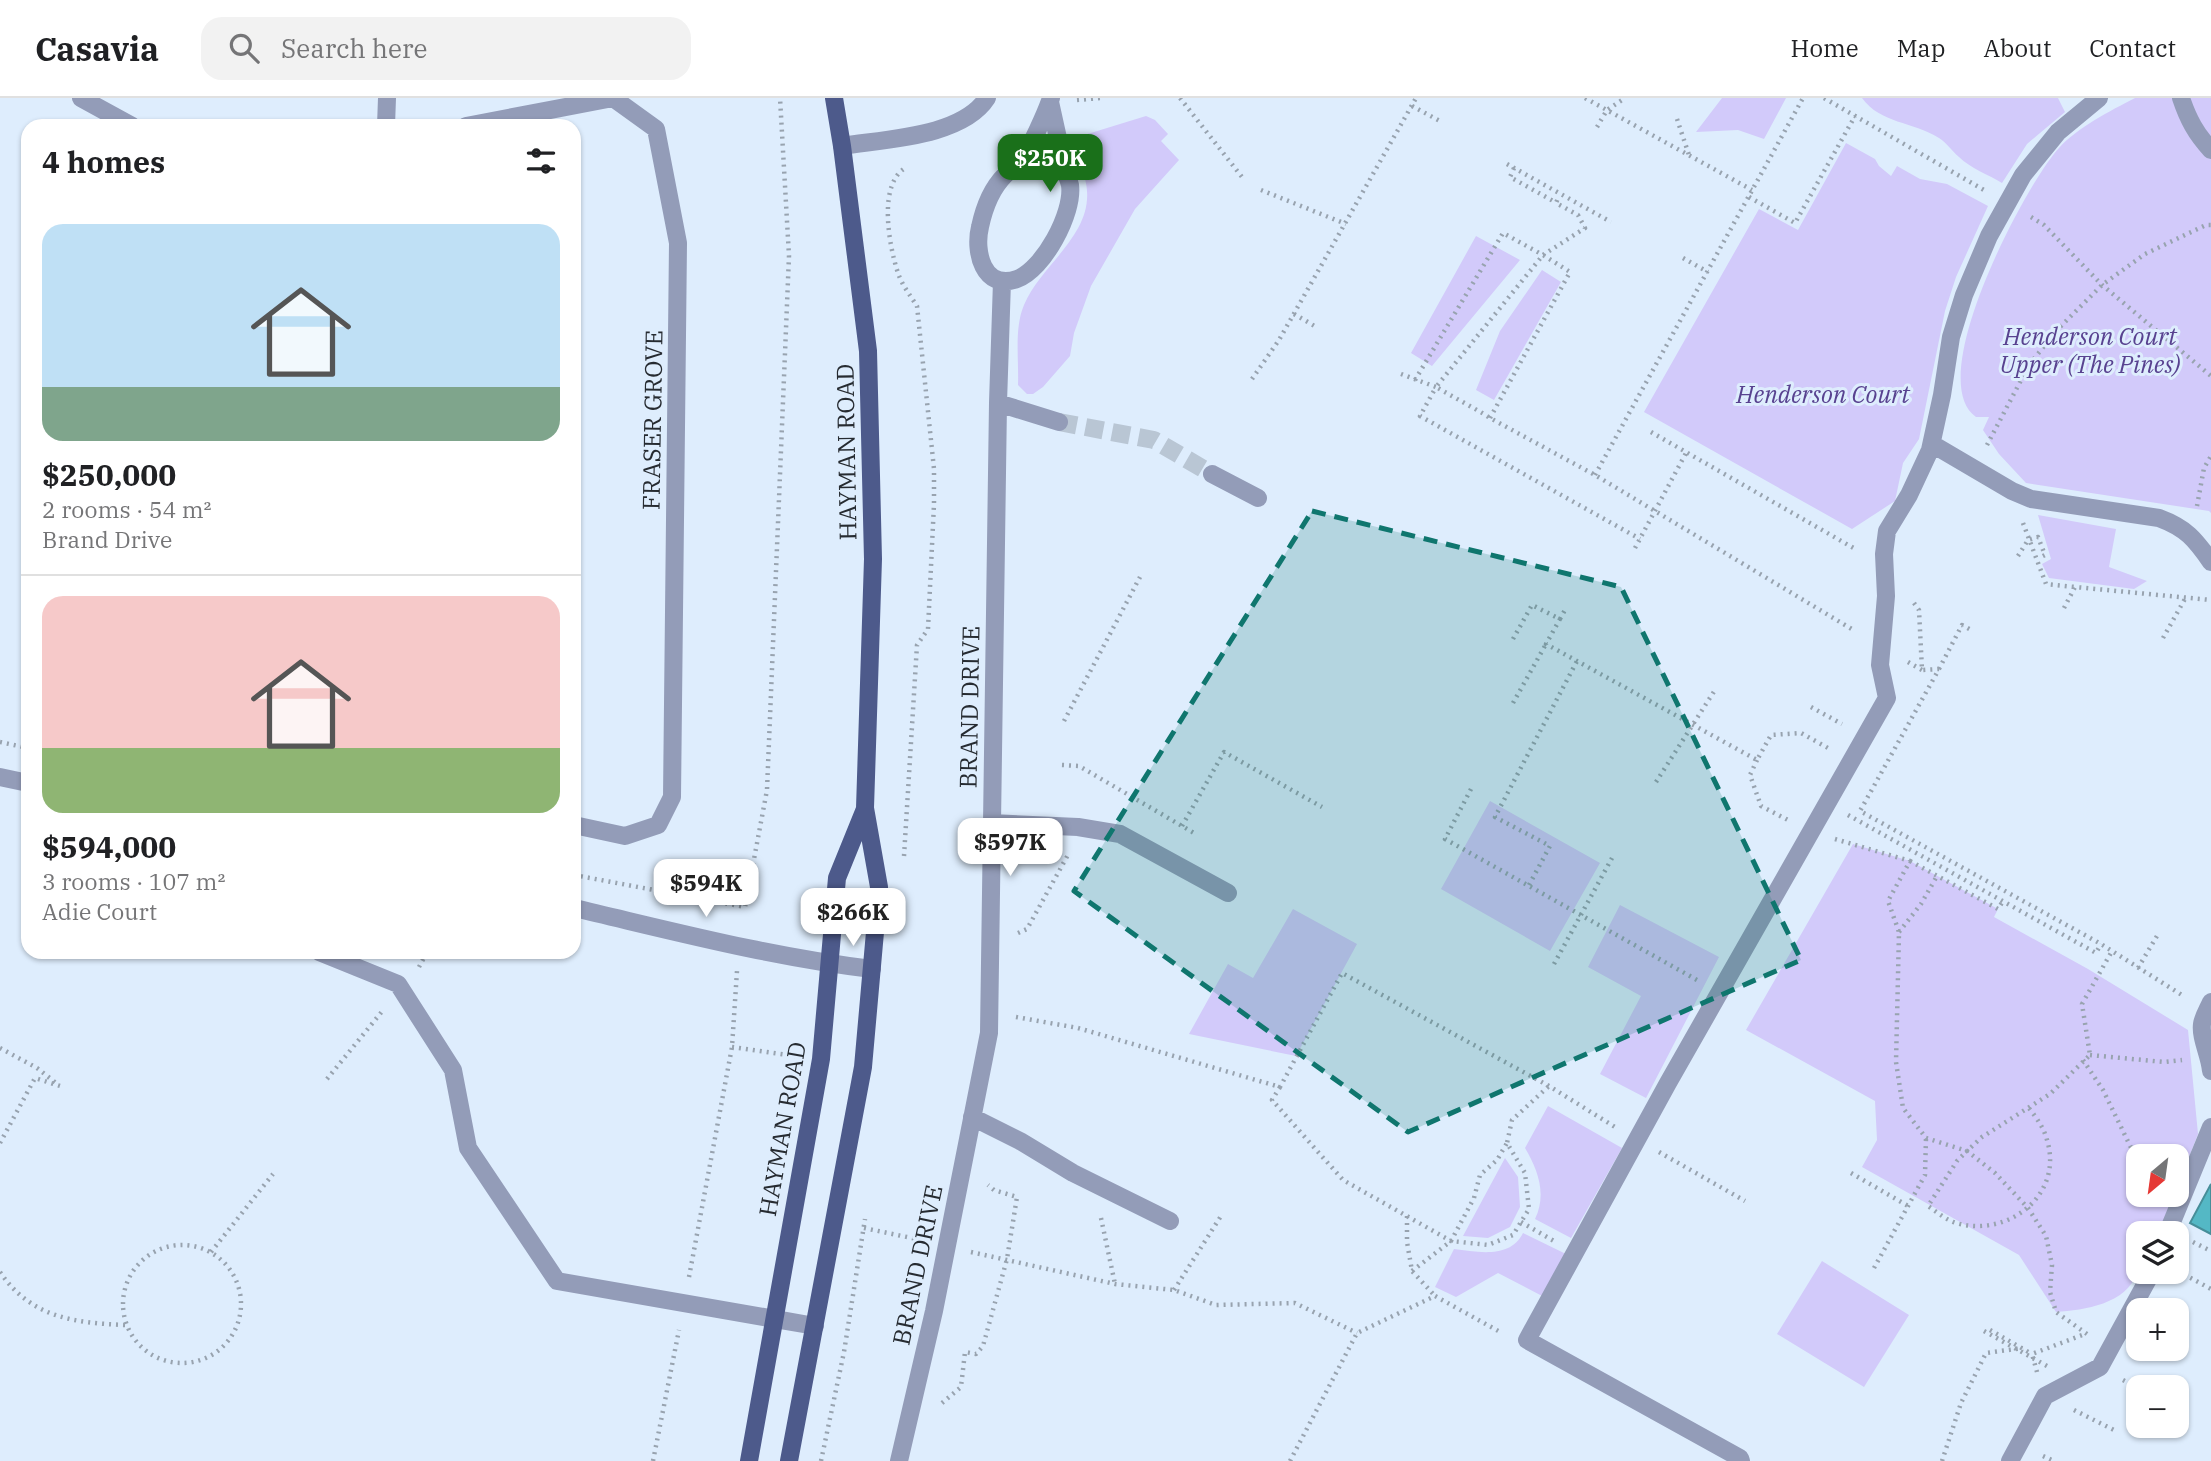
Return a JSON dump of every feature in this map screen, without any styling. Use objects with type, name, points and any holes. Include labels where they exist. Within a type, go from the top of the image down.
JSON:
[{"type":"main road","name":"HAYMAN ROAD","points":[[789,1461],[863,1067],[879,887],[866,808],[873,559],[868,351],[834,98]]},
{"type":"main road","name":"HAYMAN ROAD","points":[[749,1461],[821,1059],[837,878],[866,808]]},
{"type":"street","points":[[81,98],[119,119]]},
{"type":"street","points":[[386,119],[387,98]]},
{"type":"street","points":[[842,146],[950,127],[981,108],[987,98]]},
{"type":"street","points":[[1741,1461],[1740,1458],[1527,1340],[1719,992],[1887,698],[1880,665],[1886,596],[1887,531],[1909,495],[1932,444],[1951,337],[1974,268],[2006,202],[2040,151],[2058,132],[2099,98]]},
{"type":"street","points":[[2181,98],[2188,119],[2211,150]]},
{"type":"street","name":"FRASER GROVE","points":[[506,119],[614,99],[656,129],[678,243],[672,797],[658,825],[625,836],[581,827]]},
{"type":"street","points":[[1021,161],[1051,100]]},
{"type":"street","points":[[1051,100],[1070,185],[1068,203],[1055,239],[1032,269],[1017,279],[1002,281],[989,275],[981,267],[979,231],[984,209],[1005,175],[1021,161],[1035,156],[1055,163],[1066,175]]},
{"type":"street","name":"BRAND DRIVE","points":[[900,1461],[934,1311],[989,1032],[1002,281]]},
{"type":"street","points":[[998,403],[1059,422]]},
{"type":"street","points":[[1932,444],[2012,491],[2031,499],[2159,519],[2174,524],[2193,537],[2211,562]]},
{"type":"street","points":[[1212,474],[1258,498]]},
{"type":"street","points":[[0,777],[21,782]]},
{"type":"street","points":[[991,823],[1078,827],[1119,834],[1131,838],[1228,893]]},
{"type":"street","points":[[581,910],[739,946],[830,964],[872,969]]},
{"type":"street","points":[[336,959],[398,984],[453,1070],[468,1148],[557,1281],[815,1326]]},
{"type":"street","points":[[2209,1007],[2202,1025],[2211,1071]]},
{"type":"street","points":[[972,1117],[1020,1141],[1073,1173],[1170,1221]]},
{"type":"street","points":[[2172,1221],[2211,1127]]},
{"type":"street","points":[[2010,1461],[2045,1396],[2100,1367],[2146,1284]]},
{"type":"path","points":[[581,876],[745,907],[767,790],[789,256],[780,98]]},
{"type":"path","points":[[1180,98],[1242,177]]},
{"type":"path","points":[[1252,379],[1294,314],[1416,98]]},
{"type":"path","points":[[1585,98],[1752,190]]},
{"type":"path","points":[[1597,127],[1607,110],[1625,98]]},
{"type":"path","points":[[1595,475],[1803,98]]},
{"type":"path","points":[[1824,98],[2044,225],[2102,285],[2211,376]]},
{"type":"path","points":[[1412,106],[1440,121]]},
{"type":"path","points":[[1749,197],[1795,223],[1855,116]]},
{"type":"path","points":[[1676,119],[1689,155]]},
{"type":"path","points":[[1507,164],[1611,222]]},
{"type":"path","points":[[1514,169],[1510,177],[1557,200],[1578,215],[1585,228],[1543,255],[1436,387],[1420,416],[1640,539]]},
{"type":"path","points":[[1261,190],[1346,224]]},
{"type":"path","points":[[1975,469],[2029,365],[2057,330],[2102,285],[2145,254],[2211,225]]},
{"type":"path","points":[[1415,380],[1503,233],[1570,272],[1490,418]]},
{"type":"path","points":[[1683,258],[1708,272]]},
{"type":"path","points":[[1294,314],[1318,328]]},
{"type":"path","points":[[1401,374],[1436,387],[1595,475],[1816,610]]},
{"type":"path","points":[[1651,432],[1885,566]]},
{"type":"path","points":[[1635,548],[1686,453]]},
{"type":"path","points":[[2193,537],[2198,493],[2204,468],[2211,456]]},
{"type":"path","points":[[2018,556],[2028,540],[2038,537],[2045,555],[2039,558]]},
{"type":"path","points":[[2032,551],[2046,584],[2211,600]]},
{"type":"path","points":[[1064,721],[1140,577]]},
{"type":"path","points":[[2064,608],[2075,587]]},
{"type":"path","points":[[2163,638],[2186,597]]},
{"type":"path","points":[[1513,639],[1532,605],[1560,620]]},
{"type":"path","points":[[1513,703],[1566,608]]},
{"type":"path","points":[[1919,610],[1922,670]]},
{"type":"path","points":[[1971,630],[1962,625],[1860,811],[2209,1007]]},
{"type":"path","points":[[1546,644],[1757,761]]},
{"type":"path","points":[[1529,885],[1550,846],[1495,817],[1577,662]]},
{"type":"path","points":[[1909,662],[1922,670],[1939,669]]},
{"type":"path","points":[[1656,782],[1715,690]]},
{"type":"path","points":[[1904,716],[1913,715]]},
{"type":"path","points":[[1851,760],[1801,733],[1771,735],[1750,775],[1761,806],[1811,832],[1909,861],[1998,909],[2003,901]]},
{"type":"path","points":[[0,742],[21,746]]},
{"type":"path","points":[[1182,826],[1224,752],[1322,807]]},
{"type":"path","points":[[1062,765],[1079,766],[1194,833]]},
{"type":"path","points":[[1471,789],[1445,839],[1719,992]]},
{"type":"path","points":[[1842,812],[2096,953],[2101,944]]},
{"type":"path","points":[[1014,935],[1027,929],[1074,843],[1078,827]]},
{"type":"path","points":[[1554,964],[1612,858]]},
{"type":"path","points":[[1909,861],[1888,901],[1899,933],[1896,1062],[1903,1108],[1926,1138],[1967,1151],[1995,1174],[2028,1208],[2046,1236],[2052,1265],[2050,1292],[2056,1312],[2086,1334]]},
{"type":"path","points":[[1899,933],[1922,904],[1937,876]]},
{"type":"path","points":[[2138,968],[2157,936]]},
{"type":"path","points":[[653,1461],[732,1047],[739,946]]},
{"type":"path","points":[[2090,1055],[2082,1004],[2112,951]]},
{"type":"path","points":[[327,1079],[424,959]]},
{"type":"path","points":[[1507,1143],[1525,1173],[1529,1209],[1513,1235],[1488,1245],[1451,1241],[1343,1180],[1272,1100],[1342,973],[1549,1086],[1745,1201]]},
{"type":"path","points":[[1008,1015],[1078,1028],[1280,1087]]},
{"type":"path","points":[[732,1047],[802,1057]]},
{"type":"path","points":[[0,1048],[37,1068],[60,1086],[35,1078],[0,1143]]},
{"type":"path","points":[[2028,1107],[2041,1126],[2050,1154],[2049,1167],[2041,1191],[2028,1208],[2012,1220],[1972,1226],[1954,1223],[1928,1206],[1957,1161],[1982,1137],[2028,1107],[2050,1094],[2090,1055],[2164,1062],[2210,1057]]},
{"type":"path","points":[[2083,1060],[2104,1090],[2129,1144]]},
{"type":"path","points":[[1412,1271],[1451,1241],[1474,1198],[1480,1175],[1497,1160],[1507,1143],[1512,1120],[1549,1086]]},
{"type":"path","points":[[1874,1268],[1925,1175],[1926,1138]]},
{"type":"path","points":[[1851,1173],[1908,1206]]},
{"type":"path","points":[[211,1252],[273,1174]]},
{"type":"path","points":[[1174,1290],[1222,1216]]},
{"type":"path","points":[[1407,1216],[1407,1242],[1412,1271],[1435,1296],[1514,1339]]},
{"type":"path","points":[[1521,1222],[1575,1252]]},
{"type":"path","points":[[864,1228],[1115,1284],[1174,1290],[1216,1305],[1296,1303],[1357,1333]]},
{"type":"path","points":[[172,1245],[192,1245],[211,1252],[226,1263],[237,1280],[242,1298],[240,1317],[233,1335],[221,1349],[204,1359],[185,1363],[166,1361],[149,1353],[134,1339],[127,1325],[122,1301],[127,1281],[137,1265],[153,1252],[172,1245]]},
{"type":"path","points":[[0,1272],[23,1299],[48,1313],[87,1324],[127,1325]]},
{"type":"path","points":[[2189,1277],[2211,1289]]},
{"type":"path","points":[[1290,1461],[1357,1333],[1435,1296]]},
{"type":"path","points":[[2076,1382],[1987,1330],[2032,1353],[2050,1349],[2106,1326],[2121,1330]]},
{"type":"path","points":[[1942,1461],[1961,1403],[1986,1353],[2023,1348]]},
{"type":"path","points":[[2032,1353],[2037,1372]]},
{"type":"path","points":[[2045,1396],[2114,1430]]},
{"type":"highlighted area","points":[[1312,511],[1621,587],[1801,960],[1408,1132],[1074,891]]},
{"type":"green space","points":[[1722,98],[1786,98],[1764,139],[1738,130],[1696,132]]},
{"type":"green space","points":[[1862,98],[2058,98],[2065,112],[2027,144],[2002,183],[1969,165],[1939,138],[1878,113]]},
{"type":"green space","name":"Henderson Court Upper (The Pines)","points":[[2135,98],[2211,98],[2211,513],[2026,483],[1999,454],[1983,430],[1989,417],[1976,417],[1963,396],[1961,365],[1970,325],[1984,282],[2024,200],[2043,169],[2067,140],[2095,120]]},
{"type":"green space","points":[[1146,116],[1155,120],[1168,134],[1161,141],[1179,160],[1135,209],[1091,286],[1074,333],[1070,356],[1043,387],[1033,394],[1027,394],[1018,385],[1018,334],[1021,314],[1032,289],[1077,231],[1084,215],[1087,198],[1085,179],[1075,148],[1081,136]]},
{"type":"green space","name":"Henderson Court","points":[[1846,143],[1875,159],[1891,176],[1897,166],[1920,179],[1947,184],[1988,206],[1956,277],[1945,311],[1919,439],[1903,463],[1895,501],[1852,529],[1644,412],[1759,209],[1798,230]]},
{"type":"green space","points":[[1476,236],[1520,260],[1432,366],[1411,353]]},
{"type":"green space","points":[[1542,270],[1561,282],[1494,400],[1476,390],[1500,331]]},
{"type":"green space","points":[[2038,515],[2116,529],[2109,567],[2147,581],[2134,589],[2049,578],[2042,564],[2051,559]]},
{"type":"green space","points":[[1490,801],[1600,863],[1550,951],[1441,889]]},
{"type":"green space","points":[[1853,844],[1910,861],[1998,909],[1994,917],[2088,969],[2188,1030],[2198,1134],[2189,1157],[2189,1144],[2126,1144],[2126,1208],[2169,1208],[2164,1221],[2126,1221],[2126,1284],[2131,1284],[2124,1292],[2091,1307],[2056,1312],[2019,1255],[1862,1167],[1877,1140],[1875,1101],[1746,1030]]},
{"type":"green space","points":[[1620,905],[1719,957],[1646,1098],[1600,1074],[1641,996],[1588,967]]},
{"type":"green space","points":[[1293,909],[1357,944],[1296,1056],[1189,1034],[1228,964],[1253,978]]},
{"type":"green space","points":[[1548,1106],[1622,1148],[1571,1238],[1535,1219],[1541,1191],[1534,1165],[1525,1148]]},
{"type":"green space","points":[[1505,1158],[1518,1177],[1520,1207],[1510,1227],[1488,1238],[1463,1236]]},
{"type":"green space","points":[[1523,1233],[1566,1254],[1544,1297],[1498,1273],[1456,1297],[1435,1287],[1454,1249],[1483,1252],[1502,1250],[1510,1247]]},
{"type":"green space","points":[[1822,1261],[1909,1315],[1864,1387],[1777,1334]]},
{"type":"water","points":[[2211,1184],[2211,1234],[2190,1223]]},
{"type":"tunnel","points":[[1059,422],[1154,440],[1212,474]]}]
